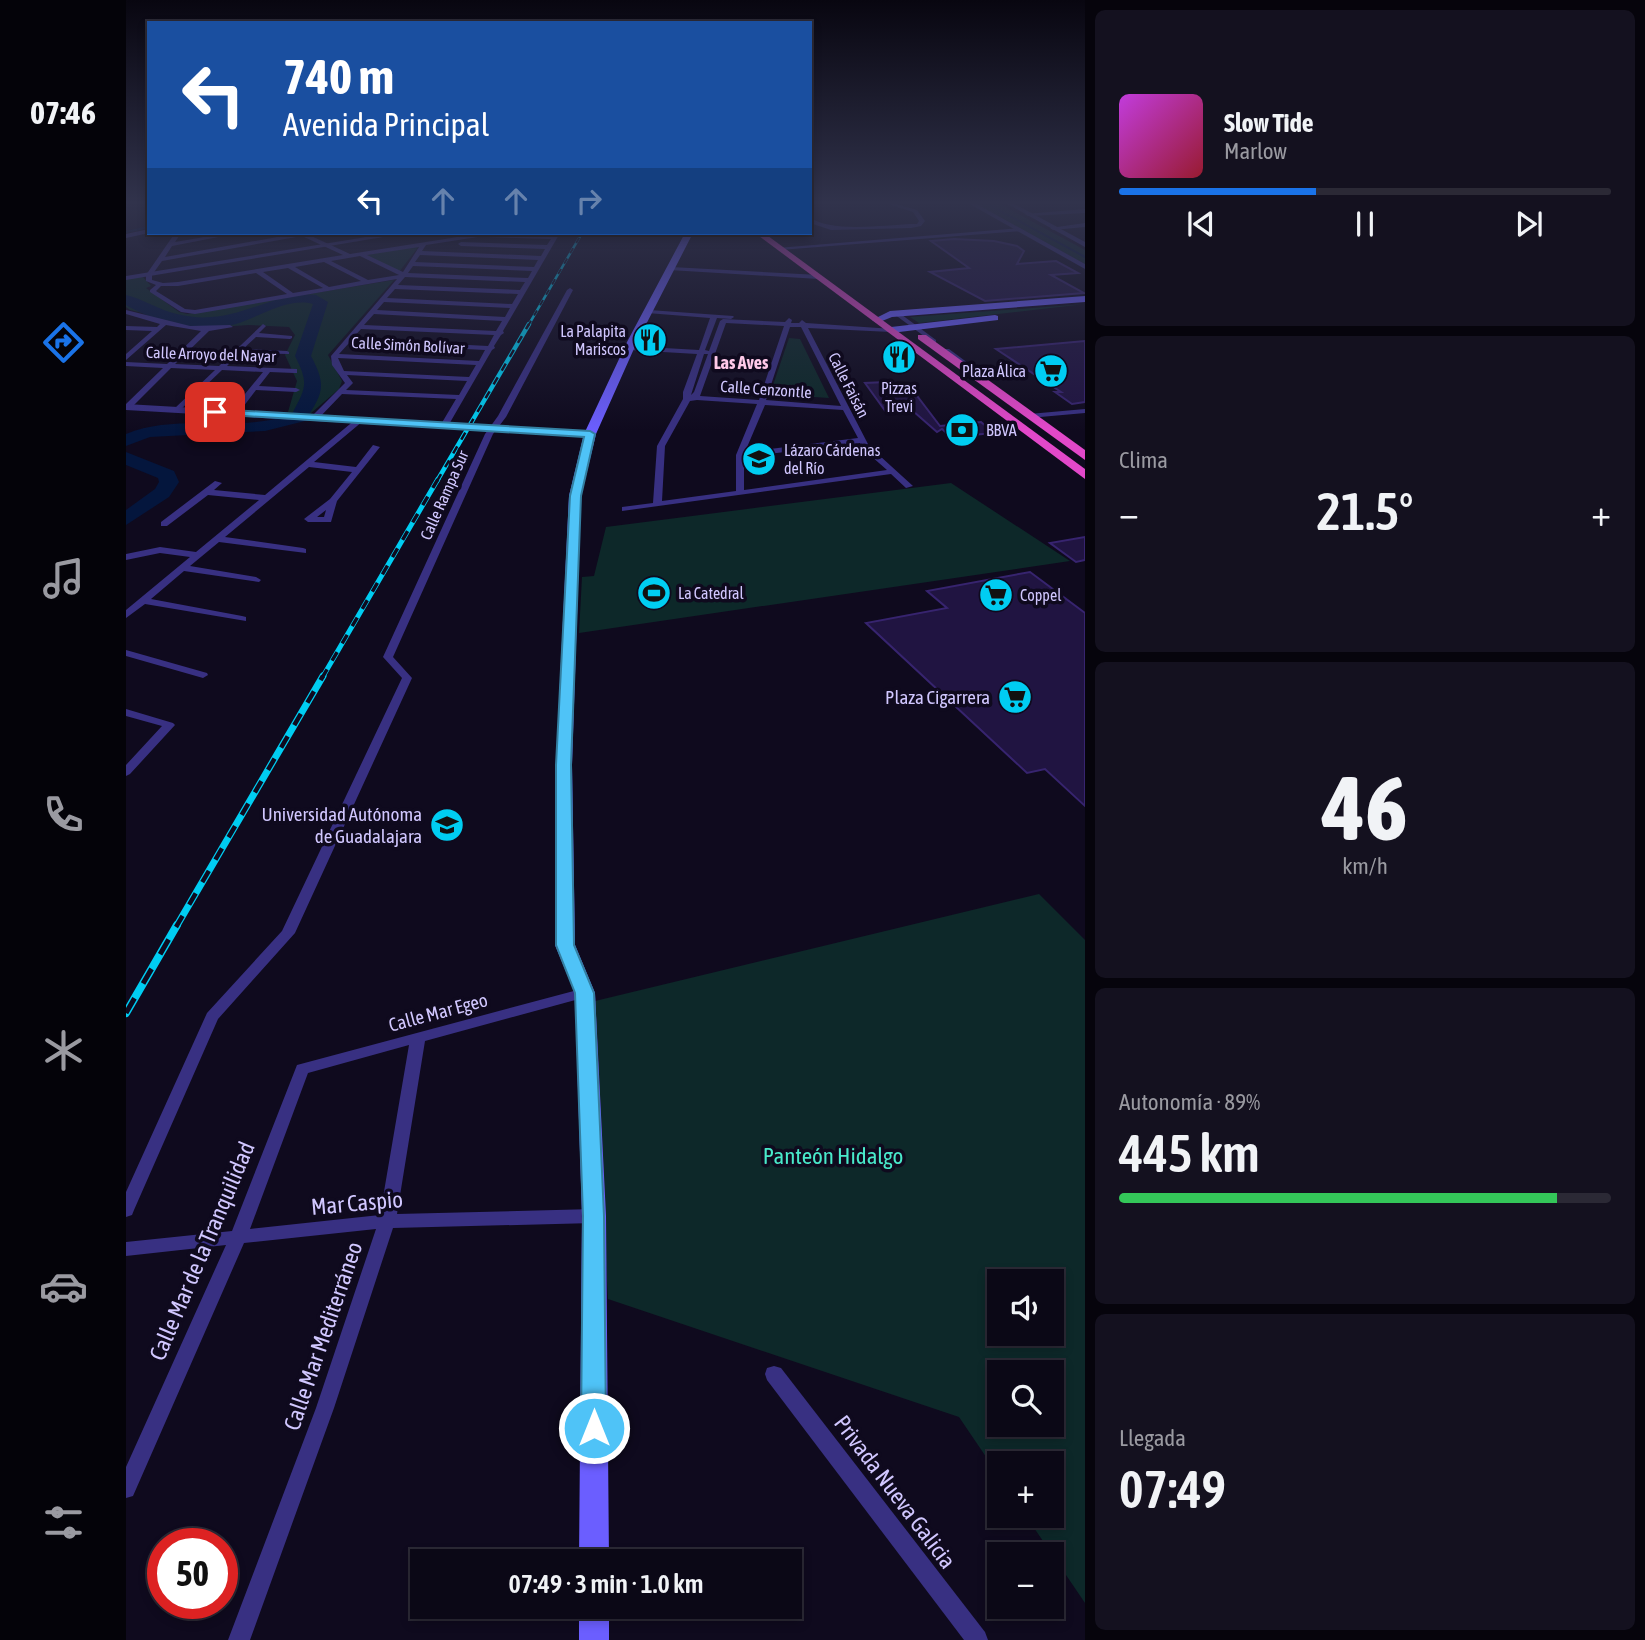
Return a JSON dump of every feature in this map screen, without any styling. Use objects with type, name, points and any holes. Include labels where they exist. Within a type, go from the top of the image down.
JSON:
[{"type":"highway","points":[[820,279],[1083,471]]},
{"type":"highway","points":[[842,279],[852,286]]},
{"type":"highway","points":[[889,311],[1085,456]]},
{"type":"main road","points":[[594,1549],[594,1216],[585,993],[565,945],[564,765],[575,496],[590,434],[630,345],[666,279]]},
{"type":"main road","points":[[877,320],[889,311],[1085,299]]},
{"type":"main road","points":[[891,330],[1085,308]]},
{"type":"main road","points":[[594,1619],[594,1640]]},
{"type":"street","points":[[149,279],[159,285],[204,279]]},
{"type":"street","points":[[268,279],[291,294]]},
{"type":"street","points":[[311,279],[327,288]]},
{"type":"street","points":[[360,279],[365,281]]},
{"type":"street","points":[[159,285],[152,291],[189,312],[381,279]]},
{"type":"street","points":[[349,383],[334,356],[400,279]]},
{"type":"street","points":[[493,279],[530,280]]},
{"type":"street","points":[[444,426],[530,280]]},
{"type":"street","points":[[393,287],[522,292]]},
{"type":"street","name":"Calle Rampa Sur","points":[[126,1210],[212,1017],[288,933],[407,678],[388,657],[489,434],[495,428],[570,290]]},
{"type":"street","points":[[382,300],[516,306]]},
{"type":"street","points":[[126,312],[161,327]]},
{"type":"street","points":[[372,312],[508,319]]},
{"type":"street","points":[[649,312],[788,323]]},
{"type":"street","points":[[690,396],[701,349],[714,316]]},
{"type":"street","points":[[657,504],[661,446],[714,350],[723,321],[866,325],[877,320]]},
{"type":"street","points":[[740,492],[740,455],[763,399],[788,323]]},
{"type":"street","points":[[802,323],[891,330]]},
{"type":"street","name":"Calle Faisán","points":[[802,323],[863,440],[891,472],[909,486]]},
{"type":"street","points":[[178,410],[263,326]]},
{"type":"street","points":[[912,326],[969,366]]},
{"type":"street","points":[[126,358],[161,327]]},
{"type":"street","points":[[126,328],[206,330],[230,327]]},
{"type":"street","points":[[359,327],[501,333]]},
{"type":"street","points":[[126,407],[206,330]]},
{"type":"street","points":[[254,335],[290,337]]},
{"type":"street","points":[[347,341],[492,348]]},
{"type":"street","points":[[630,345],[714,350]]},
{"type":"street","points":[[237,351],[287,354]]},
{"type":"street","name":"Calle Simón Bolívar","points":[[334,356],[481,363]]},
{"type":"street","name":"Calle Arroyo del Nayar","points":[[126,364],[294,372]]},
{"type":"street","points":[[234,413],[268,370]]},
{"type":"street","points":[[342,373],[471,379]]},
{"type":"street","points":[[312,418],[362,374]]},
{"type":"street","points":[[254,388],[296,390]]},
{"type":"street","points":[[342,392],[461,397]]},
{"type":"street","name":"Calle Cenzontle","points":[[690,396],[842,404]]},
{"type":"street","points":[[126,407],[590,434]]},
{"type":"street","points":[[1029,416],[1085,411]]},
{"type":"street","points":[[126,615],[359,421]]},
{"type":"street","points":[[740,455],[863,440]]},
{"type":"street","points":[[333,501],[376,447]]},
{"type":"street","points":[[317,457],[361,466]]},
{"type":"street","points":[[308,464],[361,466]]},
{"type":"street","points":[[625,509],[891,472]]},
{"type":"street","points":[[164,524],[218,483]]},
{"type":"street","points":[[206,492],[267,498]]},
{"type":"street","points":[[218,539],[303,551]]},
{"type":"street","points":[[126,557],[160,550],[198,555]]},
{"type":"street","points":[[183,568],[256,580]]},
{"type":"street","points":[[144,601],[243,619]]},
{"type":"street","points":[[126,653],[203,675]]},
{"type":"street","points":[[126,712],[169,725],[156,743],[126,772]]},
{"type":"street","name":"Calle Mar Egeo","points":[[302,1069],[585,993]]},
{"type":"street","name":"Calle Mar Mediterráneo","points":[[239,1640],[325,1408],[387,1222],[418,1038]]},
{"type":"street","name":"Calle Mar de la Tranquilidad","points":[[126,1489],[238,1237],[302,1069]]},
{"type":"street","name":"Mar Caspio","points":[[126,1249],[387,1222],[594,1216]]},
{"type":"street","name":"Privada Nueva Galicia","points":[[774,1374],[976,1640]]},
{"type":"green space","points":[[126,279],[144,279],[151,286],[146,288],[179,312],[187,314],[394,280],[328,355],[342,381],[339,389],[310,414],[288,412],[297,381],[285,355],[295,335],[289,327],[249,325],[204,328],[126,307]]},
{"type":"green space","points":[[1085,304],[919,323],[910,317]]},
{"type":"green space","points":[[789,338],[800,339],[829,398],[770,394]]},
{"type":"green space","points":[[951,483],[1070,561],[579,633],[582,577],[594,576],[606,527]]},
{"type":"green space","name":"Panteón Hidalgo","points":[[1039,894],[1085,940],[1085,1603],[1064,1572],[1064,1542],[1044,1542],[1034,1528],[1064,1528],[1064,1451],[987,1451],[987,1458],[959,1417],[608,1299],[591,1002]]},
{"type":"building","points":[[942,279],[1057,279],[1084,293],[985,301]]},
{"type":"building","name":"Plaza Álica","points":[[1085,341],[1085,402],[1072,404],[1055,392],[1061,392],[996,349]]},
{"type":"building","points":[[865,383],[908,384],[940,426],[981,422],[994,433],[951,437],[942,429],[937,432],[913,411],[886,412]]},
{"type":"building","points":[[1085,537],[1085,560],[1076,562],[1050,543]]},
{"type":"building","name":"Plaza Cigarrera","points":[[1030,572],[1085,613],[1085,806],[1045,769],[1027,773],[866,623],[947,608],[927,591]]},
{"type":"waterway","points":[[126,299],[172,318],[211,324],[232,321],[272,305],[299,298],[311,298],[321,302],[303,356],[314,377],[314,387],[299,417],[265,426],[147,432],[126,441]]},
{"type":"waterway","points":[[126,458],[167,475],[169,482],[162,493],[126,519]]},
{"type":"railway","points":[[528,326],[556,279]]},
{"type":"railway","points":[[437,481],[529,324]]},
{"type":"railway","points":[[322,678],[438,479]]},
{"type":"railway","points":[[176,927],[323,676]]},
{"type":"railway","points":[[126,1013],[177,925]]},
{"type":"place","name":"La Palapita Mariscos","points":[[650,340]]},
{"type":"place","name":"Pizzas Trevi","points":[[899,357]]},
{"type":"place","name":"Plaza Álica","points":[[1051,371]]},
{"type":"place","name":"BBVA","points":[[962,430]]},
{"type":"place","name":"Lázaro Cárdenas del Río","points":[[759,459]]},
{"type":"place","name":"La Catedral","points":[[654,593]]},
{"type":"place","name":"Coppel","points":[[996,595]]},
{"type":"place","name":"Plaza Cigarrera","points":[[1015,697]]},
{"type":"place","name":"Universidad Autónoma de Guadalajara","points":[[447,825]]},
{"type":"district","name":"Las Aves","points":[[741,363]]},
{"type":"route","points":[[215,412],[590,434],[581,461],[575,496],[564,765],[565,945],[585,993],[594,1216],[594,1428]]}]
